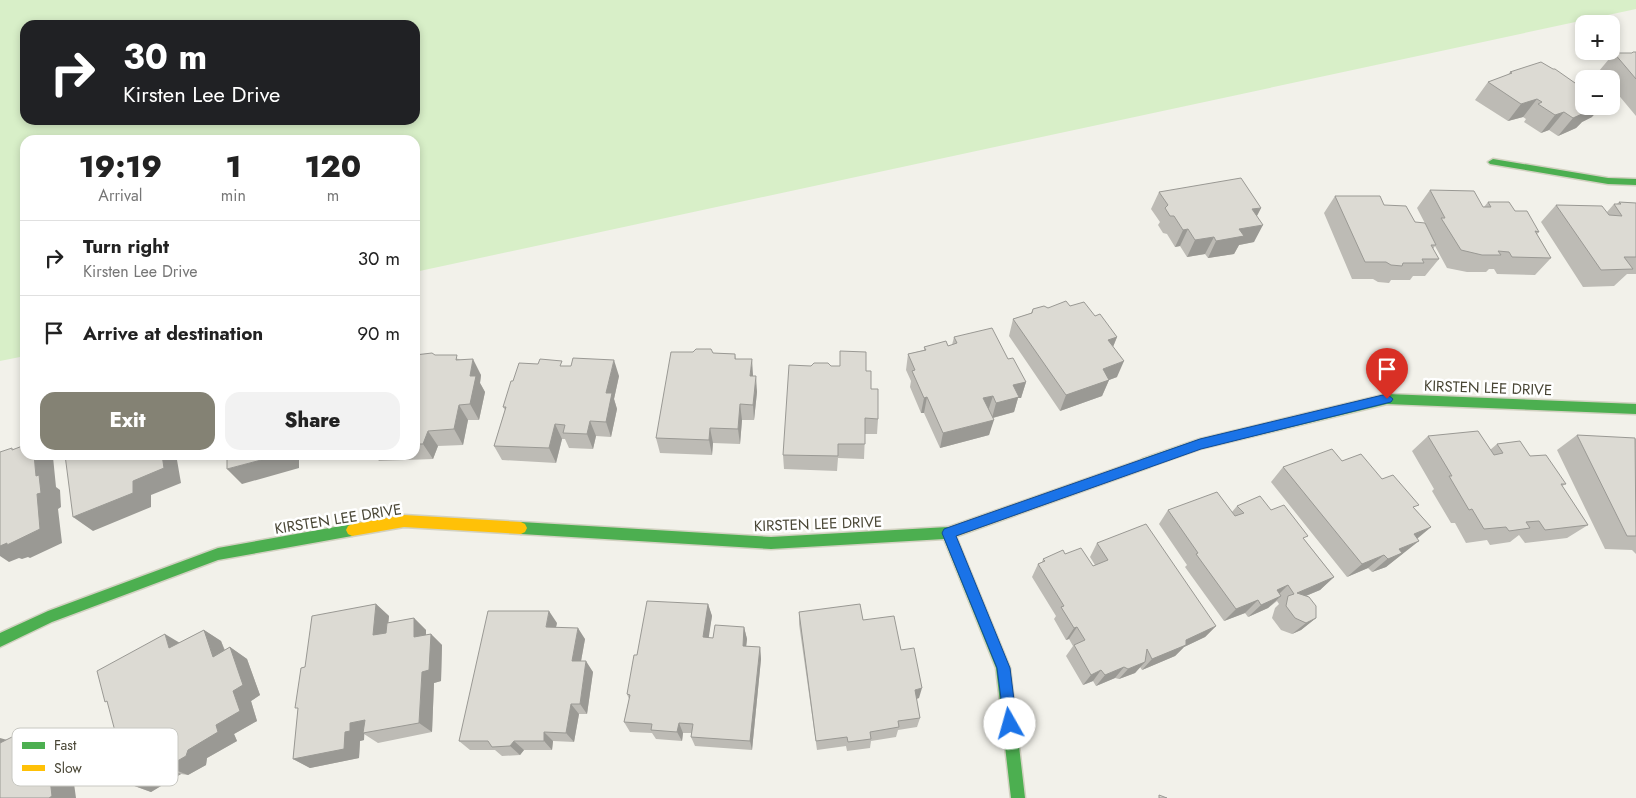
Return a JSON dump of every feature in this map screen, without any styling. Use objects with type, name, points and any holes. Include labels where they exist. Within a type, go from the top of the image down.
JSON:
[{"type":"street","points":[[1493,162],[1608,181],[1636,182]]},
{"type":"street","name":"KIRSTEN LEE DRIVE","points":[[0,640],[48,617],[218,554],[404,521],[771,543],[948,533],[1200,444],[1387,399],[1636,409]]},
{"type":"street","points":[[948,533],[1004,668],[1018,798]]},
{"type":"green space","points":[[0,0],[1636,0],[1636,9],[1608,15],[1575,15],[1575,22],[420,271],[420,135],[20,135],[20,357],[0,361]]},
{"type":"building","points":[[1636,52],[1636,79],[1620,60],[1620,53]]},
{"type":"building","points":[[1541,62],[1555,69],[1575,83],[1575,115],[1580,115],[1573,118],[1564,112],[1555,115],[1538,104],[1542,102],[1537,99],[1521,104],[1488,82],[1512,73],[1510,72]]},
{"type":"building","points":[[1241,178],[1261,208],[1252,209],[1263,225],[1239,229],[1244,236],[1216,241],[1214,237],[1195,240],[1188,229],[1183,230],[1174,216],[1170,216],[1165,208],[1168,205],[1159,192]]},
{"type":"building","points":[[1430,190],[1474,191],[1483,207],[1491,207],[1488,202],[1509,202],[1515,211],[1527,211],[1539,232],[1535,231],[1551,258],[1512,257],[1509,252],[1498,251],[1501,255],[1482,255],[1461,250],[1441,218],[1445,218]]},
{"type":"building","points":[[1335,196],[1380,196],[1384,205],[1406,206],[1415,222],[1425,223],[1436,245],[1431,245],[1439,259],[1422,259],[1424,263],[1403,263],[1402,266],[1391,265],[1386,262],[1365,262]]},
{"type":"building","points":[[1619,202],[1636,203],[1636,257],[1624,257],[1633,269],[1601,270],[1556,205],[1602,206],[1609,215],[1622,216],[1614,204],[1621,204]]},
{"type":"building","points":[[1066,301],[1070,306],[1084,302],[1095,316],[1100,314],[1117,337],[1108,340],[1124,361],[1103,369],[1109,380],[1066,395],[1013,319],[1032,313],[1033,309],[1044,306],[1048,308]]},
{"type":"building","points":[[992,328],[1008,359],[1013,358],[1026,382],[1013,385],[1019,397],[996,403],[993,396],[983,398],[994,420],[943,433],[927,397],[924,398],[912,371],[915,370],[908,354],[926,350],[924,347],[946,341],[948,346],[957,343],[954,337]]},
{"type":"building","points":[[696,349],[711,349],[713,353],[735,354],[735,359],[752,359],[750,376],[756,376],[753,405],[740,404],[738,429],[710,428],[709,440],[656,438],[671,352],[693,352]]},
{"type":"building","points":[[840,351],[866,352],[866,371],[871,371],[871,389],[878,389],[878,419],[865,418],[865,444],[838,444],[838,456],[783,455],[789,365],[811,366],[814,363],[828,363],[831,366],[840,366]]},
{"type":"building","points":[[432,353],[435,355],[457,355],[456,360],[473,359],[470,376],[476,376],[470,404],[459,405],[454,429],[428,431],[423,444],[420,444],[420,354]]},
{"type":"building","points":[[573,358],[614,360],[606,393],[612,393],[606,422],[590,421],[587,434],[563,433],[565,425],[555,424],[549,448],[494,446],[506,407],[503,407],[519,363],[538,364],[540,359],[562,361],[560,366],[571,366]]},
{"type":"building","points":[[1478,431],[1494,455],[1503,453],[1497,444],[1520,441],[1530,456],[1546,455],[1566,484],[1561,484],[1588,525],[1545,530],[1539,521],[1526,522],[1530,528],[1509,531],[1506,527],[1484,529],[1472,509],[1469,510],[1449,476],[1452,476],[1428,436]]},
{"type":"building","points":[[1577,435],[1635,438],[1636,536],[1627,536]]},
{"type":"building","points":[[20,447],[20,460],[34,460],[36,476],[39,475],[41,493],[37,494],[40,529],[7,545],[7,543],[0,546],[0,452],[12,448],[12,450]]},
{"type":"building","points":[[1332,449],[1342,461],[1361,454],[1382,479],[1393,475],[1419,505],[1413,507],[1431,527],[1414,534],[1419,541],[1399,549],[1402,553],[1388,559],[1384,555],[1362,564],[1283,467]]},
{"type":"building","points":[[66,460],[163,460],[164,468],[133,481],[133,493],[73,517]]},
{"type":"building","points":[[227,460],[261,460],[227,469]]},
{"type":"building","points":[[1217,492],[1235,516],[1244,513],[1237,506],[1260,496],[1271,510],[1284,505],[1308,536],[1303,538],[1334,577],[1297,593],[1309,597],[1316,606],[1316,618],[1306,623],[1295,618],[1286,606],[1288,596],[1294,594],[1288,585],[1277,590],[1281,596],[1261,605],[1258,600],[1236,609],[1196,554],[1198,553],[1168,510]]},
{"type":"building","points":[[1146,524],[1216,626],[1186,640],[1186,645],[1152,659],[1147,649],[1145,662],[1128,669],[1124,667],[1105,675],[1101,670],[1091,675],[1074,645],[1085,640],[1077,627],[1074,628],[1061,607],[1064,606],[1038,564],[1045,561],[1043,559],[1063,550],[1065,554],[1081,548],[1093,566],[1108,560],[1097,543]]},
{"type":"building","points":[[647,601],[708,604],[703,637],[713,638],[715,625],[744,627],[743,646],[760,647],[750,741],[691,737],[693,724],[679,723],[677,732],[651,730],[652,724],[624,722],[630,695],[627,694],[634,655],[637,655]]},
{"type":"building","points":[[376,604],[373,635],[386,633],[387,623],[414,618],[414,637],[431,634],[429,670],[422,672],[419,723],[363,733],[365,720],[350,723],[350,731],[345,732],[344,749],[293,759],[298,708],[295,708],[301,668],[305,667],[312,616]]},
{"type":"building","points":[[860,604],[863,620],[894,616],[901,650],[914,648],[922,688],[915,690],[920,718],[898,721],[899,727],[870,732],[871,739],[848,742],[847,737],[816,741],[799,612]]},
{"type":"building","points":[[488,611],[549,611],[546,627],[578,628],[572,661],[586,661],[580,704],[571,704],[566,733],[544,732],[544,741],[514,741],[510,746],[492,747],[488,741],[459,741]]},
{"type":"building","points":[[204,630],[213,657],[230,647],[243,685],[233,691],[240,711],[216,725],[218,732],[188,750],[186,756],[178,761],[178,728],[114,728],[97,671],[165,634],[169,648]]},
{"type":"building","points":[[12,737],[12,786],[51,786],[52,796],[49,798],[0,798],[0,743]]},
{"type":"traffic: fast","points":[[1493,162],[1608,181],[1636,182]]},
{"type":"traffic: fast","points":[[1146,463],[1200,444],[1387,399],[1636,409]]},
{"type":"traffic: fast","points":[[521,528],[771,543],[949,533]]},
{"type":"traffic: fast","points":[[0,640],[48,617],[218,554],[352,530]]},
{"type":"traffic: fast","points":[[948,533],[1003,668],[1018,798]]},
{"type":"traffic: slow","points":[[949,533],[1146,463]]},
{"type":"traffic: slow","points":[[352,530],[404,521],[521,528]]},
{"type":"route","points":[[1010,724],[1004,668],[948,533],[1200,444],[1387,399]]}]
